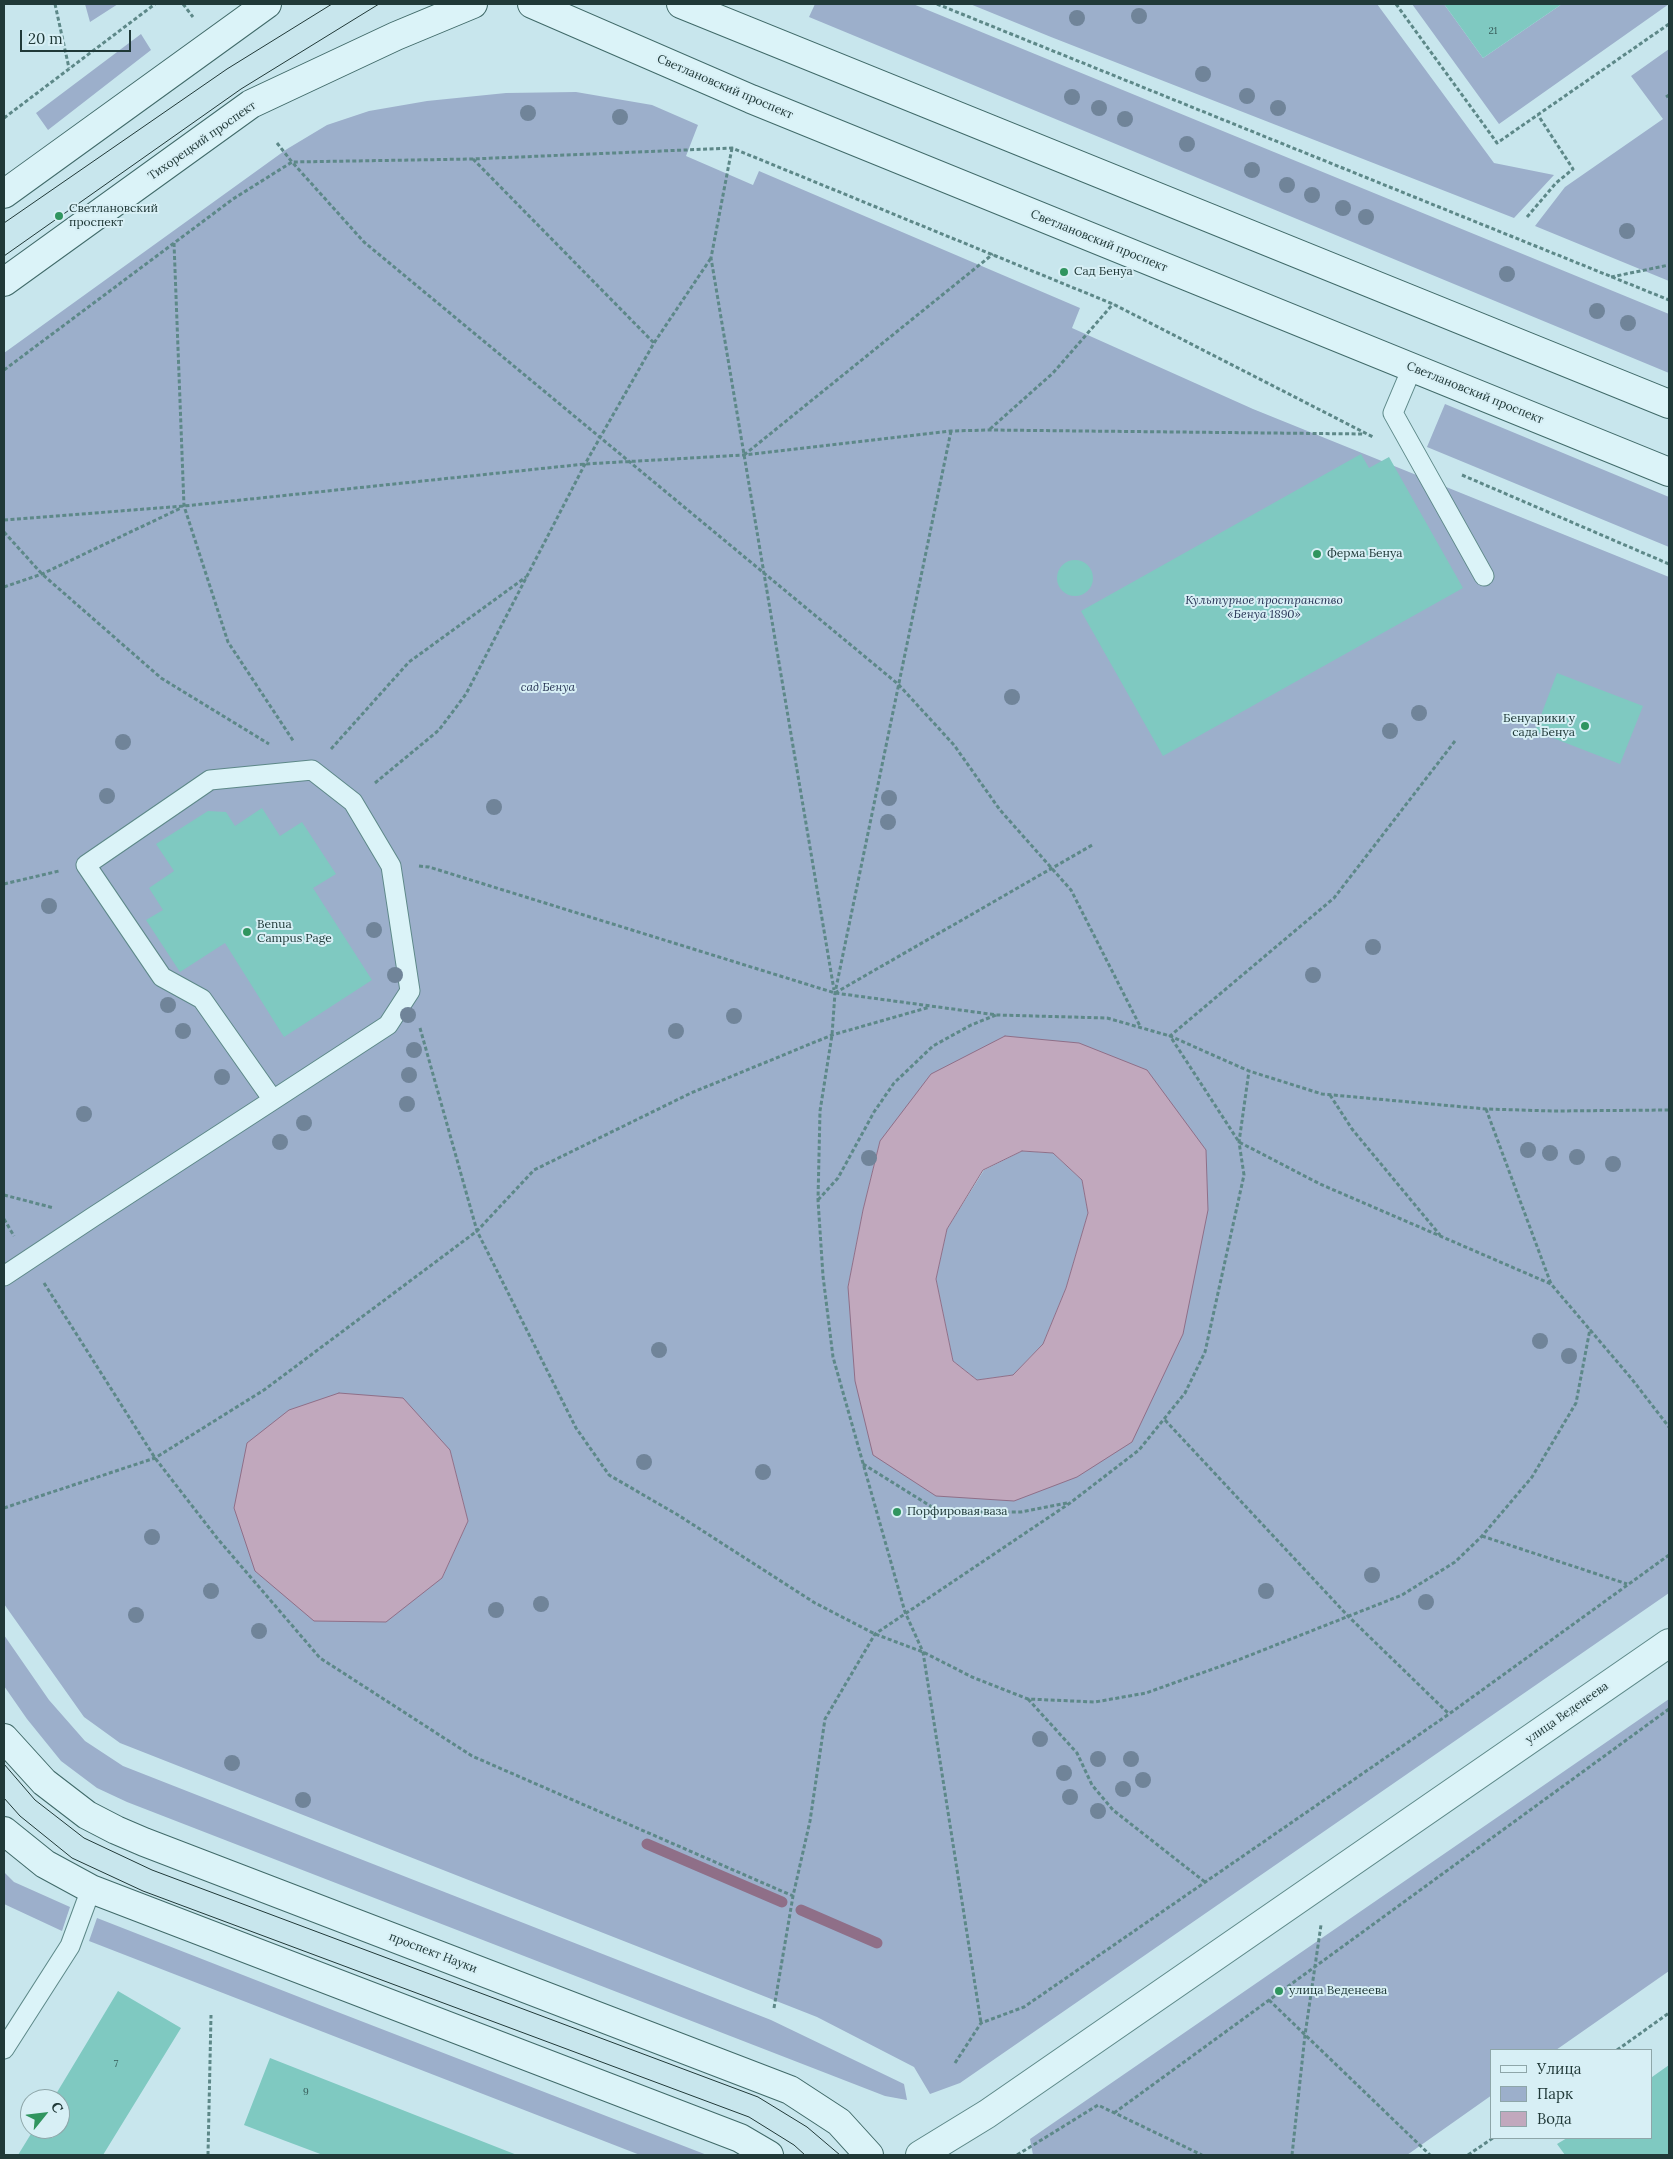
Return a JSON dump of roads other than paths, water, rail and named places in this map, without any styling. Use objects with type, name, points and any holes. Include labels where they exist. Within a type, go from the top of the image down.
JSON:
[{"type":"main road","points":[[4,194],[267,4]]},
{"type":"main road","name":"Тихорецкий проспект","points":[[4,282],[251,104],[396,36],[472,4]]},
{"type":"main road","name":"Светлановский проспект","points":[[532,4],[761,103],[1669,472]]},
{"type":"main road","points":[[681,4],[1669,404]]},
{"type":"main road","name":"улица Веденеева","points":[[920,2155],[987,2114],[1669,1643]]},
{"type":"main road","name":"проспект Науки","points":[[4,1738],[44,1782],[88,1815],[116,1830],[790,2090],[839,2122],[869,2155]]},
{"type":"main road","points":[[4,1831],[45,1864],[91,1889],[740,2138],[769,2155]]},
{"type":"lane","points":[[1412,368],[1393,413],[1484,576]]},
{"type":"lane","points":[[4,1276],[388,1025],[410,991],[391,866],[353,802],[312,770],[210,780],[86,865],[162,977],[202,999],[273,1100]]},
{"type":"lane","points":[[4,2049],[70,1946],[91,1889]]},
{"type":"water","points":[[1005,1036],[1079,1043],[1147,1070],[1206,1150],[1208,1210],[1183,1334],[1132,1442],[1077,1477],[1014,1501],[936,1496],[873,1455],[855,1381],[848,1287],[863,1210],[880,1141],[931,1074]],"holes":[[[1022,1151],[1053,1153],[1082,1180],[1088,1213],[1066,1288],[1043,1344],[1013,1375],[977,1380],[953,1361],[936,1279],[947,1229],[983,1170]]]},
{"type":"water","points":[[339,1393],[403,1398],[450,1450],[468,1521],[442,1578],[386,1622],[314,1621],[255,1571],[234,1508],[247,1443],[289,1410]]},
{"type":"waterway","points":[[647,1844],[782,1902]]},
{"type":"waterway","points":[[801,1910],[877,1943]]},
{"type":"tram line","points":[[4,223],[227,69],[332,4]]},
{"type":"tram line","points":[[4,256],[241,89],[379,4]]},
{"type":"tram line","points":[[4,1764],[35,1800],[84,1838],[152,1870],[758,2097],[807,2127],[840,2155]]},
{"type":"tram line","points":[[4,1798],[20,1816],[72,1858],[143,1891],[749,2117],[794,2145],[805,2155]]},
{"type":"place","name":"Светлановский проспект","points":[[59,216]]},
{"type":"place","name":"Сад Бенуа","points":[[1064,272]]},
{"type":"place","name":"Ферма Бенуа","points":[[1317,554]]},
{"type":"place","name":"Бенуарики у сада Бенуа","points":[[1585,726]]},
{"type":"place","name":"Benua Campus Page","points":[[247,932]]},
{"type":"place","name":"Порфировая ваза","points":[[897,1512]]},
{"type":"place","name":"улица Веденеева","points":[[1279,1991]]},
{"type":"park label","name":"Культурное пространство «Бенуа 1890»","points":[[1264,608]]},
{"type":"park label","name":"сад Бенуа","points":[[548,688]]}]
